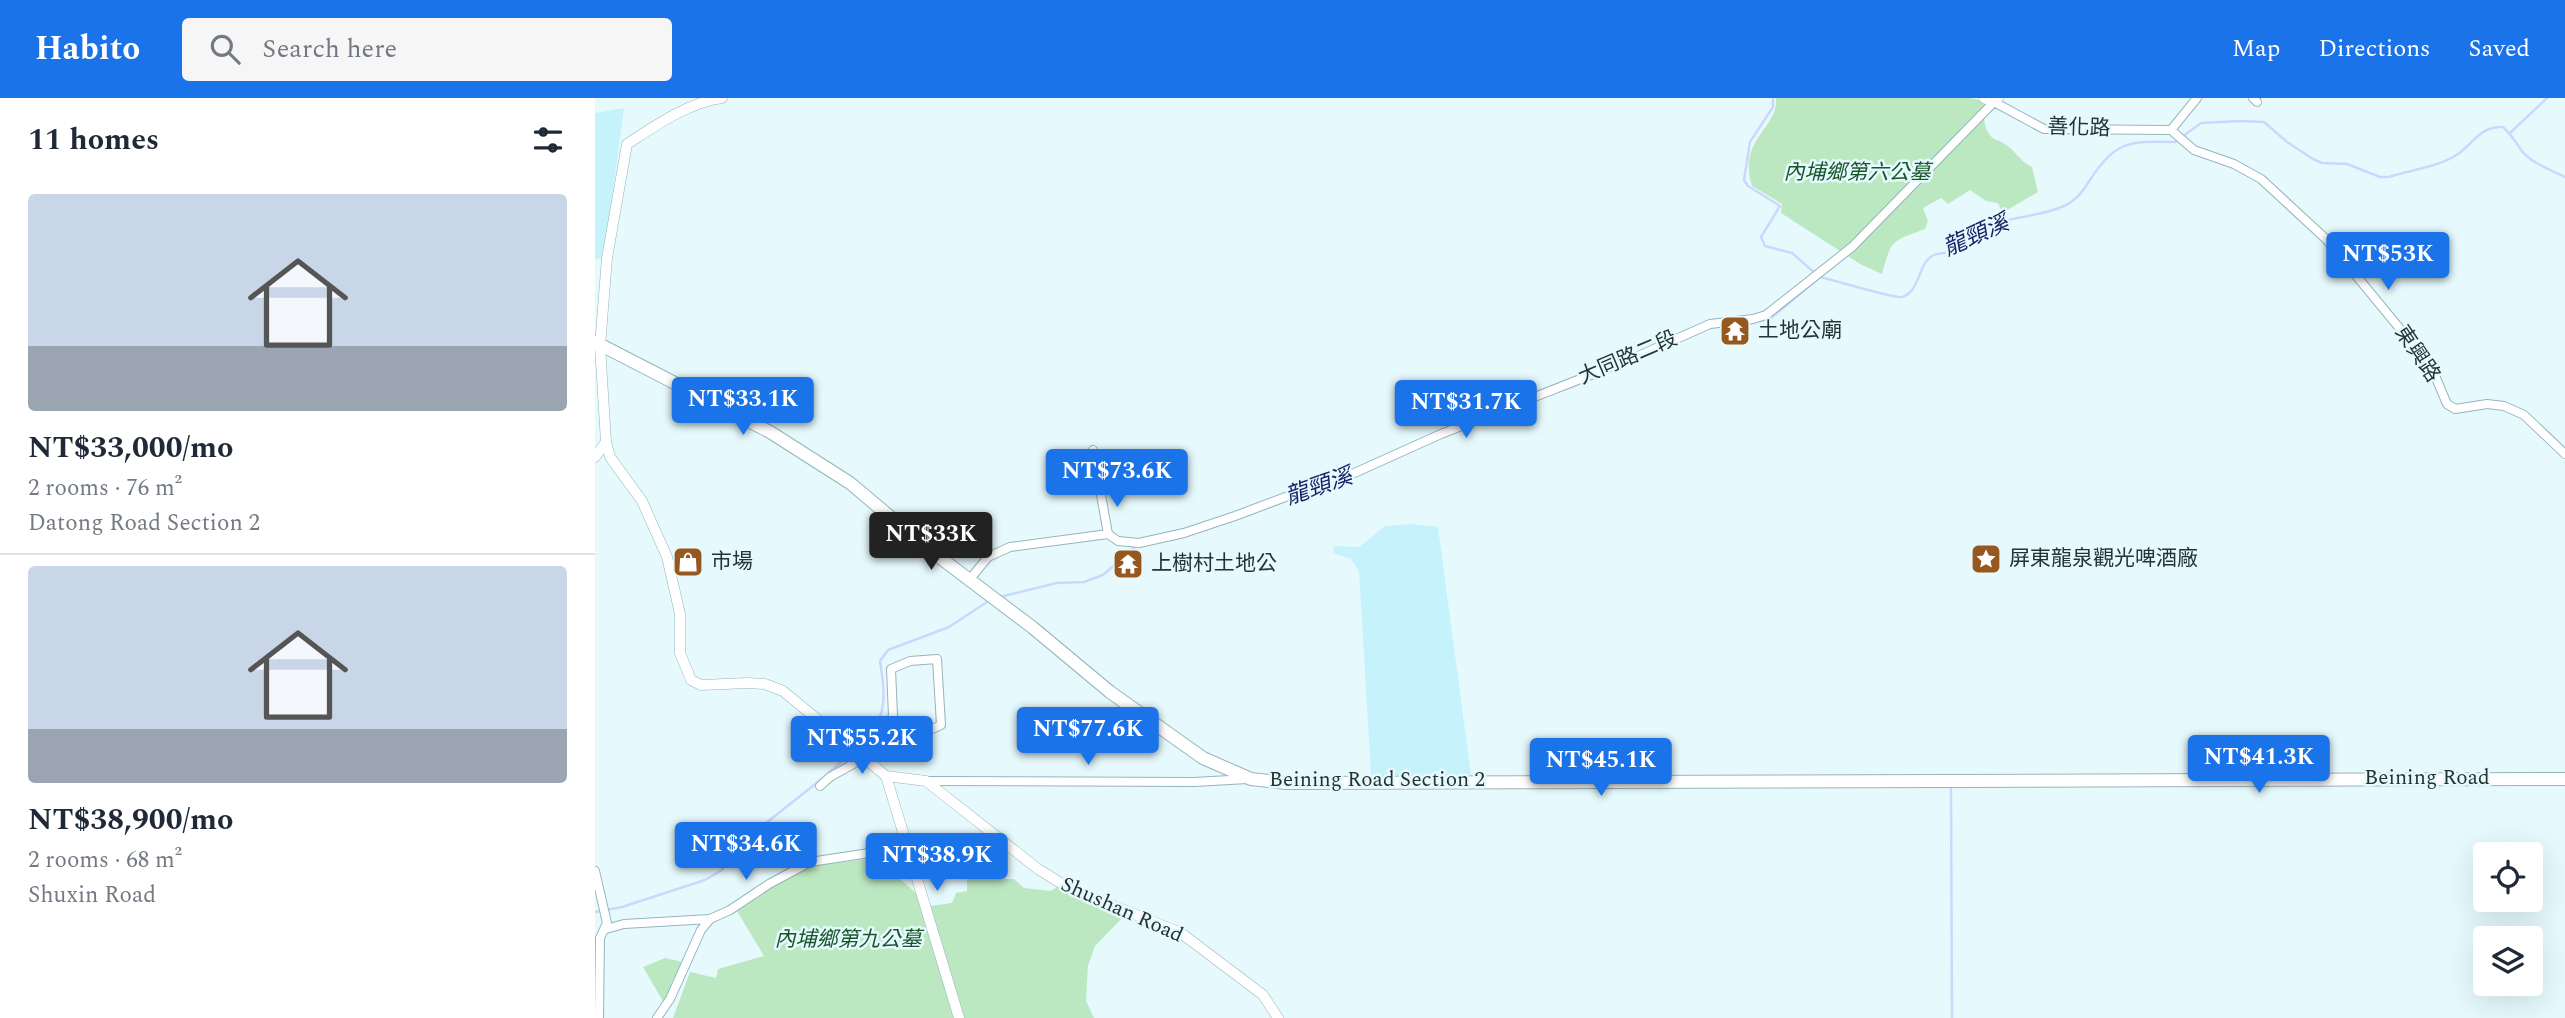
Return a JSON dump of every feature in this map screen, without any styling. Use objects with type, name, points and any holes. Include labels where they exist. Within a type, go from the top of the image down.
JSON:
[{"type":"main road","points":[[598,344],[770,432],[850,483],[901,527],[995,598],[1147,720],[1202,758],[1251,779]]},
{"type":"main road","name":"Beining Road Section 2","points":[[1251,779],[1286,783],[1953,781]]},
{"type":"main road","name":"Beining Road","points":[[1953,781],[2565,779]]},
{"type":"street","points":[[722,98],[691,108],[627,144],[607,258],[598,344],[606,442],[610,457],[642,501],[667,557],[680,614],[680,653],[691,680],[701,685],[748,682],[765,684],[783,691],[886,776],[926,781]]},
{"type":"street","points":[[1984,98],[1996,100]]},
{"type":"street","points":[[2177,136],[2197,98]]},
{"type":"street","name":"善化路","points":[[1996,100],[2043,130],[2177,136]]},
{"type":"street","name":"大同路二段","points":[[970,579],[988,557],[1010,547],[1108,534],[1118,541],[1139,543],[1184,533],[1341,479],[1441,434],[1636,358],[1710,324],[1766,315],[1851,247],[1996,100]]},
{"type":"street","name":"東興路","points":[[2177,136],[2195,150],[2234,164],[2261,179],[2326,239],[2416,347],[2436,378],[2447,404],[2455,409],[2487,404],[2504,406],[2524,415],[2565,454]]},
{"type":"street","points":[[595,457],[606,442]]},
{"type":"street","points":[[1093,450],[1108,534]]},
{"type":"street","points":[[820,786],[883,730],[893,716],[891,669],[910,661],[937,659],[941,725],[932,729],[883,730]]},
{"type":"street","points":[[886,776],[959,1018]]},
{"type":"street","name":"Beining Road Section 2","points":[[926,781],[1181,782],[1251,779]]},
{"type":"street","name":"Shushan Road","points":[[926,781],[1038,869],[1067,887],[1181,933],[1263,995],[1278,1018]]},
{"type":"street","points":[[606,929],[624,924],[711,919],[810,862],[876,852],[905,844]]},
{"type":"street","points":[[595,871],[604,903],[606,929],[600,938],[599,1018]]},
{"type":"street","points":[[657,1018],[670,999],[701,930],[711,919]]},
{"type":"shaded area","points":[[624,108],[604,258],[595,259],[595,113]]},
{"type":"shaded area","points":[[1410,524],[1438,527],[1471,775],[1371,775],[1359,571],[1351,559],[1333,553],[1334,546],[1359,547],[1385,526]]},
{"type":"green space","name":"內埔鄉第六公墓","points":[[1776,98],[1971,98],[1996,105],[1984,119],[1985,125],[1993,138],[2009,147],[2032,167],[2038,192],[2002,213],[1998,203],[1986,201],[1970,190],[1948,204],[1941,198],[1923,208],[1928,221],[1925,229],[1899,239],[1891,247],[1882,274],[1860,264],[1781,213],[1782,204],[1752,186],[1750,157],[1754,145],[1771,118]]},
{"type":"green space","name":"內埔鄉第九公墓","points":[[876,858],[917,894],[923,907],[952,903],[956,893],[967,891],[967,873],[991,865],[994,879],[1014,879],[1024,888],[1051,891],[1060,885],[1126,914],[1095,946],[1088,966],[1086,1001],[1094,1018],[673,1018],[690,972],[716,978],[718,969],[764,956],[737,911],[776,884],[812,866]]},
{"type":"green space","points":[[665,958],[683,962],[672,982],[665,1005],[643,967]]},
{"type":"waterway","points":[[1773,98],[1773,107],[1750,142],[1744,180],[1748,186],[1780,206],[1761,237],[1765,246],[1792,253],[1816,274]]},
{"type":"waterway","points":[[2510,133],[2547,98]]},
{"type":"waterway","name":"龍頸溪","points":[[1752,322],[1770,319],[1820,277],[1902,297],[1912,290],[1924,265],[1932,256],[1953,251],[1987,226],[2064,206],[2079,195],[2099,167],[2116,150],[2135,143],[2175,142],[2201,123],[2264,122],[2287,142],[2313,159],[2322,163],[2347,164],[2380,177],[2389,177],[2442,162],[2458,154],[2483,132],[2503,127],[2530,159],[2565,177]]},
{"type":"waterway","name":"龍頸溪","points":[[1563,390],[1599,376]]},
{"type":"waterway","name":"龍頸溪","points":[[1303,495],[1323,488]]},
{"type":"waterway","points":[[1000,597],[1057,583],[1084,582],[1103,575],[1136,546]]},
{"type":"waterway","points":[[857,748],[879,718],[884,698],[880,661],[888,650],[949,627],[990,600]]},
{"type":"waterway","points":[[828,773],[852,753]]},
{"type":"waterway","points":[[595,912],[622,907],[705,880],[722,870],[738,845],[823,778]]},
{"type":"waterway","points":[[1951,789],[1952,1018]]},
{"type":"place","name":"土地公廟","points":[[1735,331]]},
{"type":"place","name":"屏東龍泉觀光啤酒廠","points":[[1986,559]]},
{"type":"place","name":"市場","points":[[688,562]]},
{"type":"place","name":"上樹村土地公","points":[[1128,564]]}]
